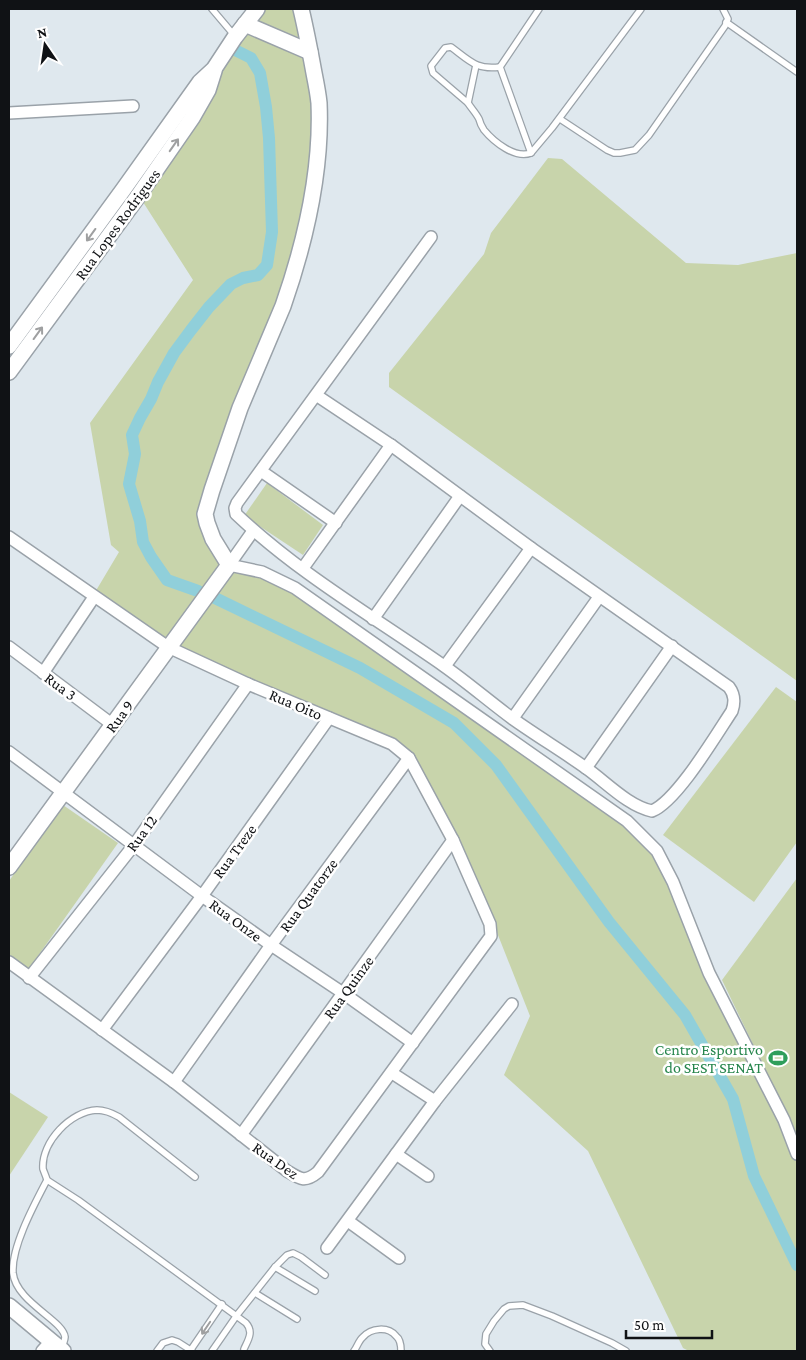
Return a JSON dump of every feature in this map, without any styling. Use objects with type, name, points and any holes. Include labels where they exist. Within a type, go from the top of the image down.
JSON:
[{"type":"street","name":"Rua Lopes Rodrigues","points":[[9,372],[136,200],[192,118],[208,90],[214,70],[235,37],[257,9]]},
{"type":"street","points":[[301,9],[319,101],[318,155],[310,214],[302,248],[286,298],[240,408],[205,514],[213,539],[229,565],[262,572],[295,588],[628,821],[656,850],[673,882],[710,973],[784,1120],[797,1154]]},
{"type":"street","points":[[245,24],[310,52]]},
{"type":"street","name":"Rua Lopes Rodrigues","points":[[9,346],[200,82],[214,70]]},
{"type":"street","points":[[9,113],[133,106]]},
{"type":"street","points":[[316,395],[391,445],[599,597],[724,682],[733,692],[735,698],[732,711],[686,779],[659,808],[652,811],[633,803],[513,718],[445,666],[373,619],[253,531],[236,514],[235,508],[237,503],[431,237]]},
{"type":"street","points":[[303,568],[391,445]]},
{"type":"street","points":[[261,471],[336,523]]},
{"type":"street","points":[[373,619],[460,496]]},
{"type":"street","points":[[229,565],[253,531]]},
{"type":"street","name":"Rua Oito","points":[[9,537],[168,647],[248,684],[392,744],[409,758],[453,840],[490,924],[492,936],[486,945]]},
{"type":"street","points":[[445,666],[531,548]]},
{"type":"street","name":"Rua 9","points":[[10,864],[229,565]]},
{"type":"street","points":[[42,673],[94,597]]},
{"type":"street","points":[[513,718],[599,597]]},
{"type":"street","points":[[586,768],[672,646]]},
{"type":"street","name":"Rua 3","points":[[9,647],[113,725]]},
{"type":"street","name":"Rua 12","points":[[29,978],[134,845],[248,684]]},
{"type":"street","name":"Rua Treze","points":[[102,1030],[202,896],[329,718]]},
{"type":"street","name":"Rua Onze","points":[[9,752],[202,896],[413,1043]]},
{"type":"street","name":"Rua Quatorze","points":[[174,1082],[271,945],[409,758]]},
{"type":"street","name":"Rua Quinze","points":[[241,1135],[453,840]]},
{"type":"street","name":"Rua Dez","points":[[9,962],[174,1082],[287,1171],[299,1178],[306,1179],[318,1172],[486,945]]},
{"type":"street","points":[[326,1248],[435,1100],[512,1004]]},
{"type":"street","points":[[392,1074],[435,1100]]},
{"type":"street","points":[[396,1154],[428,1176]]},
{"type":"street","points":[[348,1220],[399,1258]]},
{"type":"street","points":[[9,1306],[54,1348]]},
{"type":"lane","points":[[212,9],[235,37]]},
{"type":"lane","points":[[540,9],[500,66],[490,68],[476,65],[452,47],[445,48],[431,66],[433,73],[468,103],[483,128],[493,139],[514,152],[526,155],[531,153],[560,118],[641,9]]},
{"type":"lane","points":[[560,118],[608,150],[620,153],[635,150],[649,135],[725,26],[728,19],[724,9]]},
{"type":"lane","points":[[726,22],[797,72]]},
{"type":"lane","points":[[468,103],[476,65]]},
{"type":"lane","points":[[500,66],[531,153]]},
{"type":"lane","points":[[195,1177],[119,1116],[98,1110],[85,1112],[64,1124],[51,1140],[45,1154],[43,1168],[47,1180],[78,1200],[246,1323],[251,1331],[244,1349]]},
{"type":"lane","points":[[47,1180],[15,1252],[13,1275],[19,1288],[30,1302],[62,1330],[65,1339],[54,1348]]},
{"type":"lane","points":[[212,1351],[237,1315],[275,1267],[287,1255],[292,1253],[301,1257],[324,1275]]},
{"type":"lane","points":[[275,1267],[315,1291]]},
{"type":"lane","points":[[255,1293],[297,1319]]},
{"type":"lane","points":[[157,1351],[163,1343],[172,1340],[191,1351],[222,1304]]},
{"type":"lane","points":[[490,1351],[486,1347],[486,1334],[494,1321],[509,1306],[522,1305],[578,1327],[626,1351]]},
{"type":"lane","points":[[354,1351],[368,1333],[374,1330],[388,1330],[397,1336],[401,1351]]},
{"type":"green space","points":[[264,9],[301,9],[312,53],[313,220],[207,512],[230,564],[261,569],[628,823],[656,852],[797,1159],[797,1351],[689,1351],[683,1348],[588,1151],[504,1075],[530,1016],[496,930],[411,758],[247,686],[91,599],[119,552],[111,545],[90,423],[193,280],[134,188],[211,79]]},
{"type":"green space","points":[[548,158],[562,159],[686,263],[738,265],[797,253],[797,681],[389,387],[389,373],[484,254],[491,233]]},
{"type":"green space","points":[[267,483],[323,525],[303,555],[244,516]]},
{"type":"green space","points":[[776,687],[797,702],[797,842],[754,902],[663,835]]},
{"type":"green space","points":[[63,805],[118,843],[28,970],[9,956],[9,881]]},
{"type":"green space","name":"Centro Esportivo do SEST SENAT","points":[[797,878],[797,1136],[722,980]]},
{"type":"green space","points":[[9,1092],[48,1117],[9,1176]]},
{"type":"waterway","points":[[198,591],[167,580],[143,542],[140,521],[129,484],[135,454],[132,435],[174,353],[209,307],[231,284],[243,278],[258,275],[267,265],[272,232],[269,138],[266,107],[260,73],[251,58],[237,51]]},
{"type":"waterway","points":[[215,598],[360,668],[454,723],[496,765],[609,922],[685,1015],[733,1099],[754,1176],[797,1265]]},
{"type":"place","name":"Centro Esportivo do SEST SENAT","points":[[778,1058]]}]
